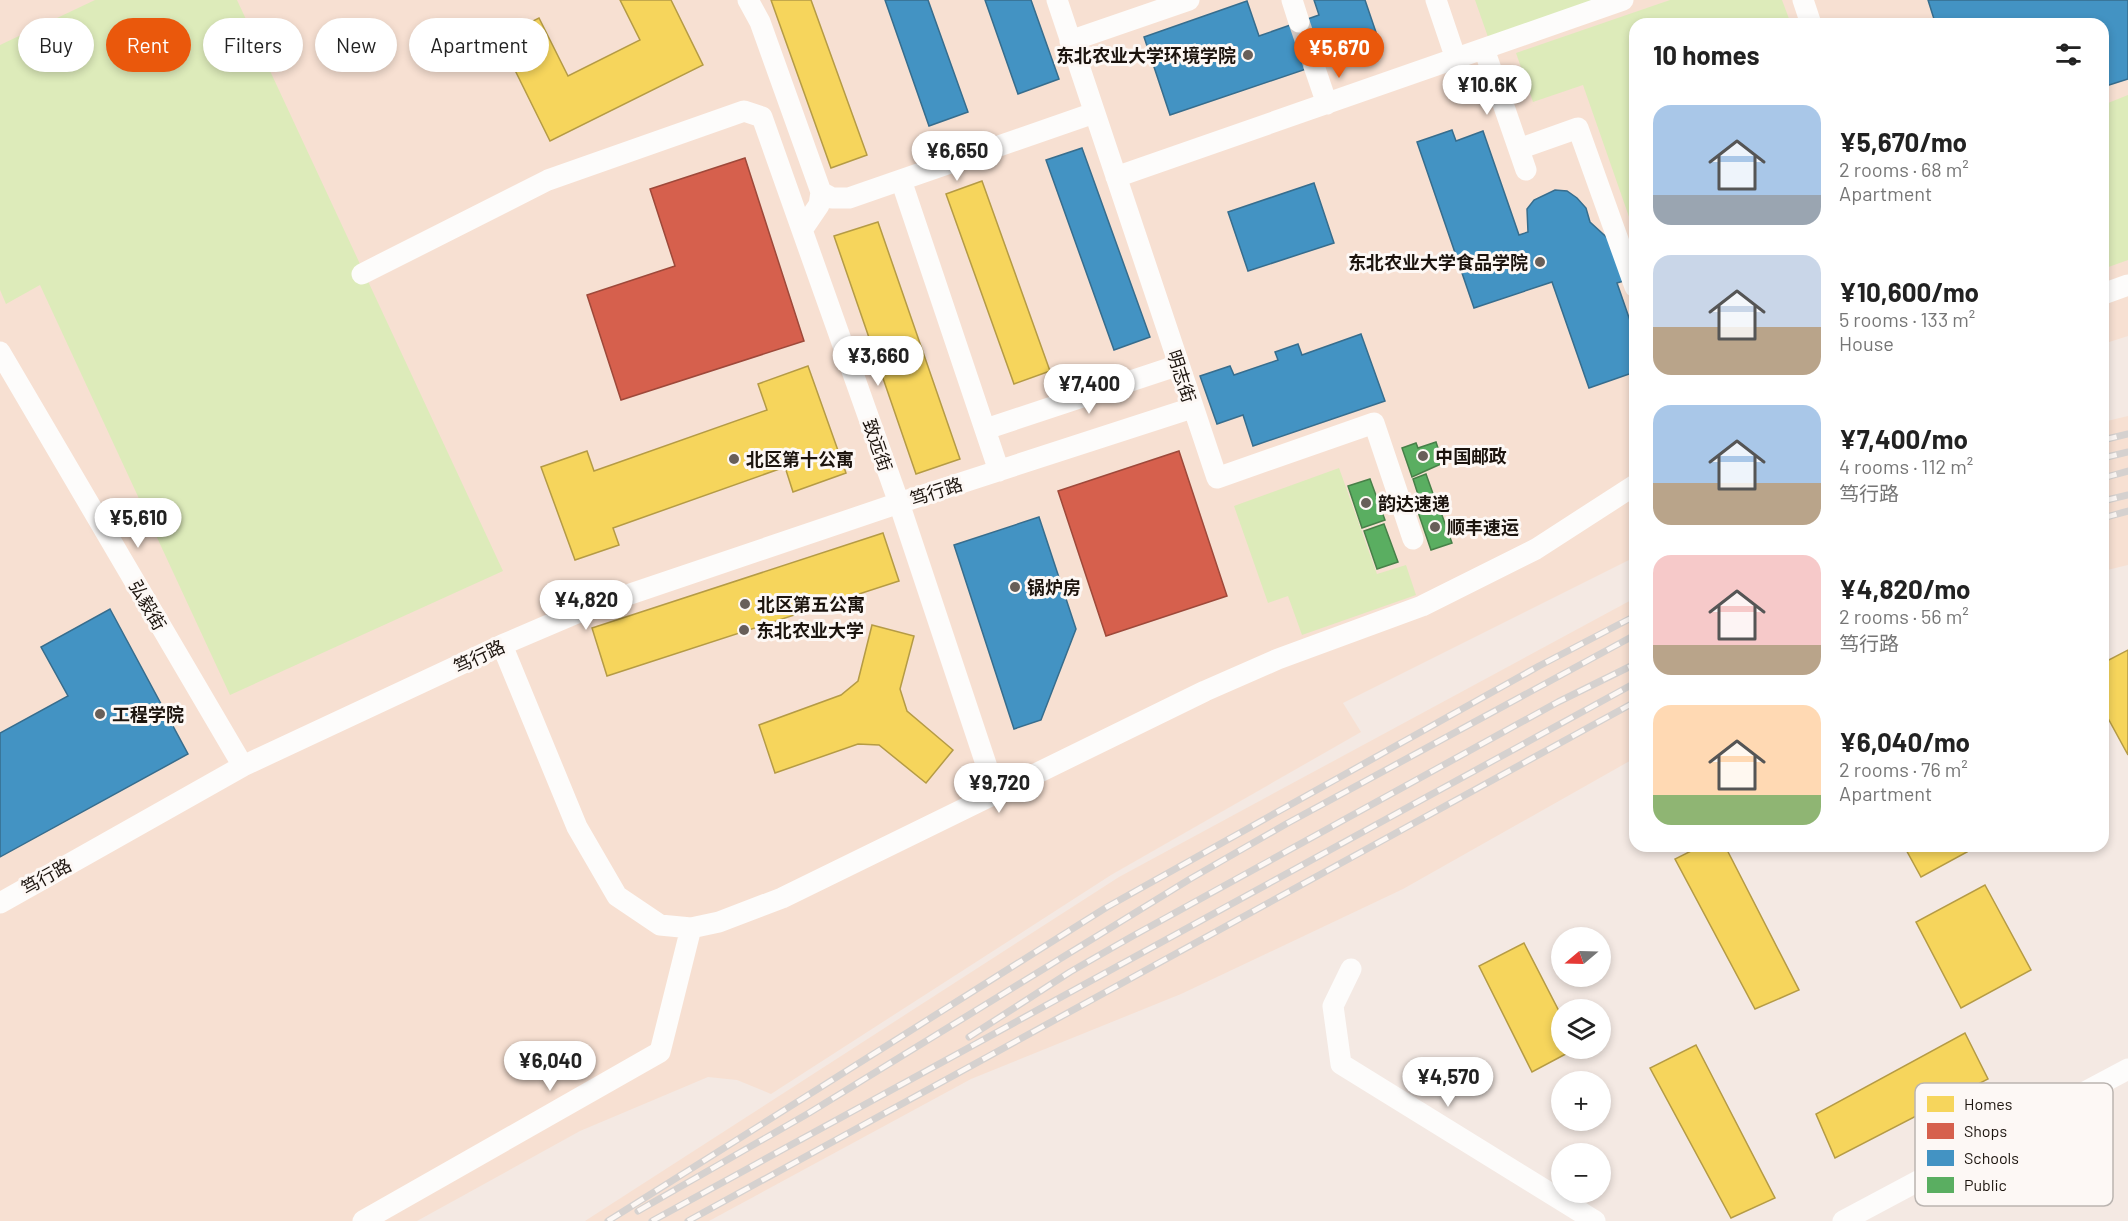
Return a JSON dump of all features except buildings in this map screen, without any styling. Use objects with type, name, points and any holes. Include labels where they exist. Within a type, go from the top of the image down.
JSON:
[{"type":"street","points":[[748,0],[760,22],[821,192],[819,205],[802,230]]},
{"type":"street","name":"明志街","points":[[1057,0],[1217,478],[1374,423],[1413,539]]},
{"type":"street","points":[[1070,41],[1189,0]]},
{"type":"street","points":[[1292,0],[1299,22]]},
{"type":"street","points":[[1436,0],[1456,59]]},
{"type":"street","points":[[1116,177],[1623,0]]},
{"type":"street","points":[[1803,0],[1809,18]]},
{"type":"street","points":[[1484,49],[1526,170]]},
{"type":"street","points":[[1314,66],[1327,104]]},
{"type":"street","name":"致远街","points":[[362,274],[548,180],[744,111],[762,117],[898,503],[996,794]]},
{"type":"street","points":[[821,192],[832,198],[849,198],[1094,113]]},
{"type":"street","points":[[1519,149],[1578,128],[1606,181],[1629,265]]},
{"type":"street","points":[[901,180],[999,471]]},
{"type":"street","points":[[2109,292],[2128,285]]},
{"type":"street","name":"弘毅街","points":[[0,352],[243,766]]},
{"type":"street","points":[[986,429],[1179,365]]},
{"type":"street","name":"笃行路","points":[[0,903],[243,766],[502,645],[586,609],[898,503],[1192,408]]},
{"type":"street","points":[[502,645],[577,826],[617,896],[660,925],[691,928],[719,922],[782,898],[1205,691],[1278,659],[1422,606],[1536,549],[1629,489]]},
{"type":"street","points":[[363,1221],[660,1052],[691,928]]},
{"type":"street","points":[[1351,969],[1333,1006],[1341,1064],[1595,1221]]},
{"type":"street","points":[[2102,1083],[2128,1069]]},
{"type":"street","points":[[1844,1221],[1915,1183]]},
{"type":"shaded area","name":"东北农业大学","points":[[0,0],[2128,0],[2128,336],[2109,342],[2109,18],[1629,18],[1629,560],[1343,703],[1361,732],[1111,875],[771,1094],[737,1080],[708,1077],[580,1131],[417,1221],[0,1221]]},
{"type":"shaded area","points":[[2128,416],[2128,565],[2109,570],[2109,421]]},
{"type":"shaded area","points":[[1629,601],[1629,761],[1403,889],[1181,994],[971,1079],[709,1221],[585,1221],[1119,877]]},
{"type":"green space","points":[[95,0],[237,0],[245,18],[203,18],[203,72],[271,72],[503,571],[230,695],[40,285],[6,304],[0,290],[0,45],[18,36],[18,72],[94,72],[94,18],[57,18]]},
{"type":"green space","points":[[1475,0],[1594,0],[1488,37]]},
{"type":"green space","points":[[1670,0],[1782,0],[1789,18],[1629,18],[1629,217],[1583,85],[1533,102],[1516,53]]},
{"type":"green space","points":[[2128,95],[2128,260],[2109,267],[2109,103]]},
{"type":"green space","points":[[1339,468],[1377,574],[1406,565],[1416,595],[1302,635],[1288,596],[1268,603],[1234,506]]},
{"type":"tunnel","points":[[1299,22],[1314,66]]},
{"type":"railway","points":[[2109,439],[2128,434]]},
{"type":"railway","points":[[2109,457],[2128,452]]},
{"type":"railway","points":[[2109,476],[2128,471]]},
{"type":"railway","points":[[2109,500],[2128,495]]},
{"type":"railway","points":[[2109,516],[2128,511]]},
{"type":"railway","points":[[608,1221],[1107,907],[1539,666],[1629,619]]},
{"type":"railway","points":[[638,1211],[809,1113],[1190,879],[1286,824],[1629,638]]},
{"type":"railway","points":[[969,1037],[1070,972],[1131,937],[1558,702],[1629,667]]},
{"type":"railway","points":[[652,1221],[1629,686]]},
{"type":"railway","points":[[688,1221],[1629,705]]},
{"type":"place","name":"东北农业大学环境学院","points":[[1248,55]]},
{"type":"place","name":"东北农业大学食品学院","points":[[1540,262]]},
{"type":"place","name":"中国邮政","points":[[1423,456]]},
{"type":"place","name":"北区第十公寓","points":[[734,459]]},
{"type":"place","name":"韵达速递","points":[[1366,503]]},
{"type":"place","name":"顺丰速运","points":[[1435,527]]},
{"type":"place","name":"锅炉房","points":[[1015,587]]},
{"type":"place","name":"北区第五公寓","points":[[745,604]]},
{"type":"place","name":"东北农业大学","points":[[744,630]]},
{"type":"place","name":"工程学院","points":[[100,714]]}]
